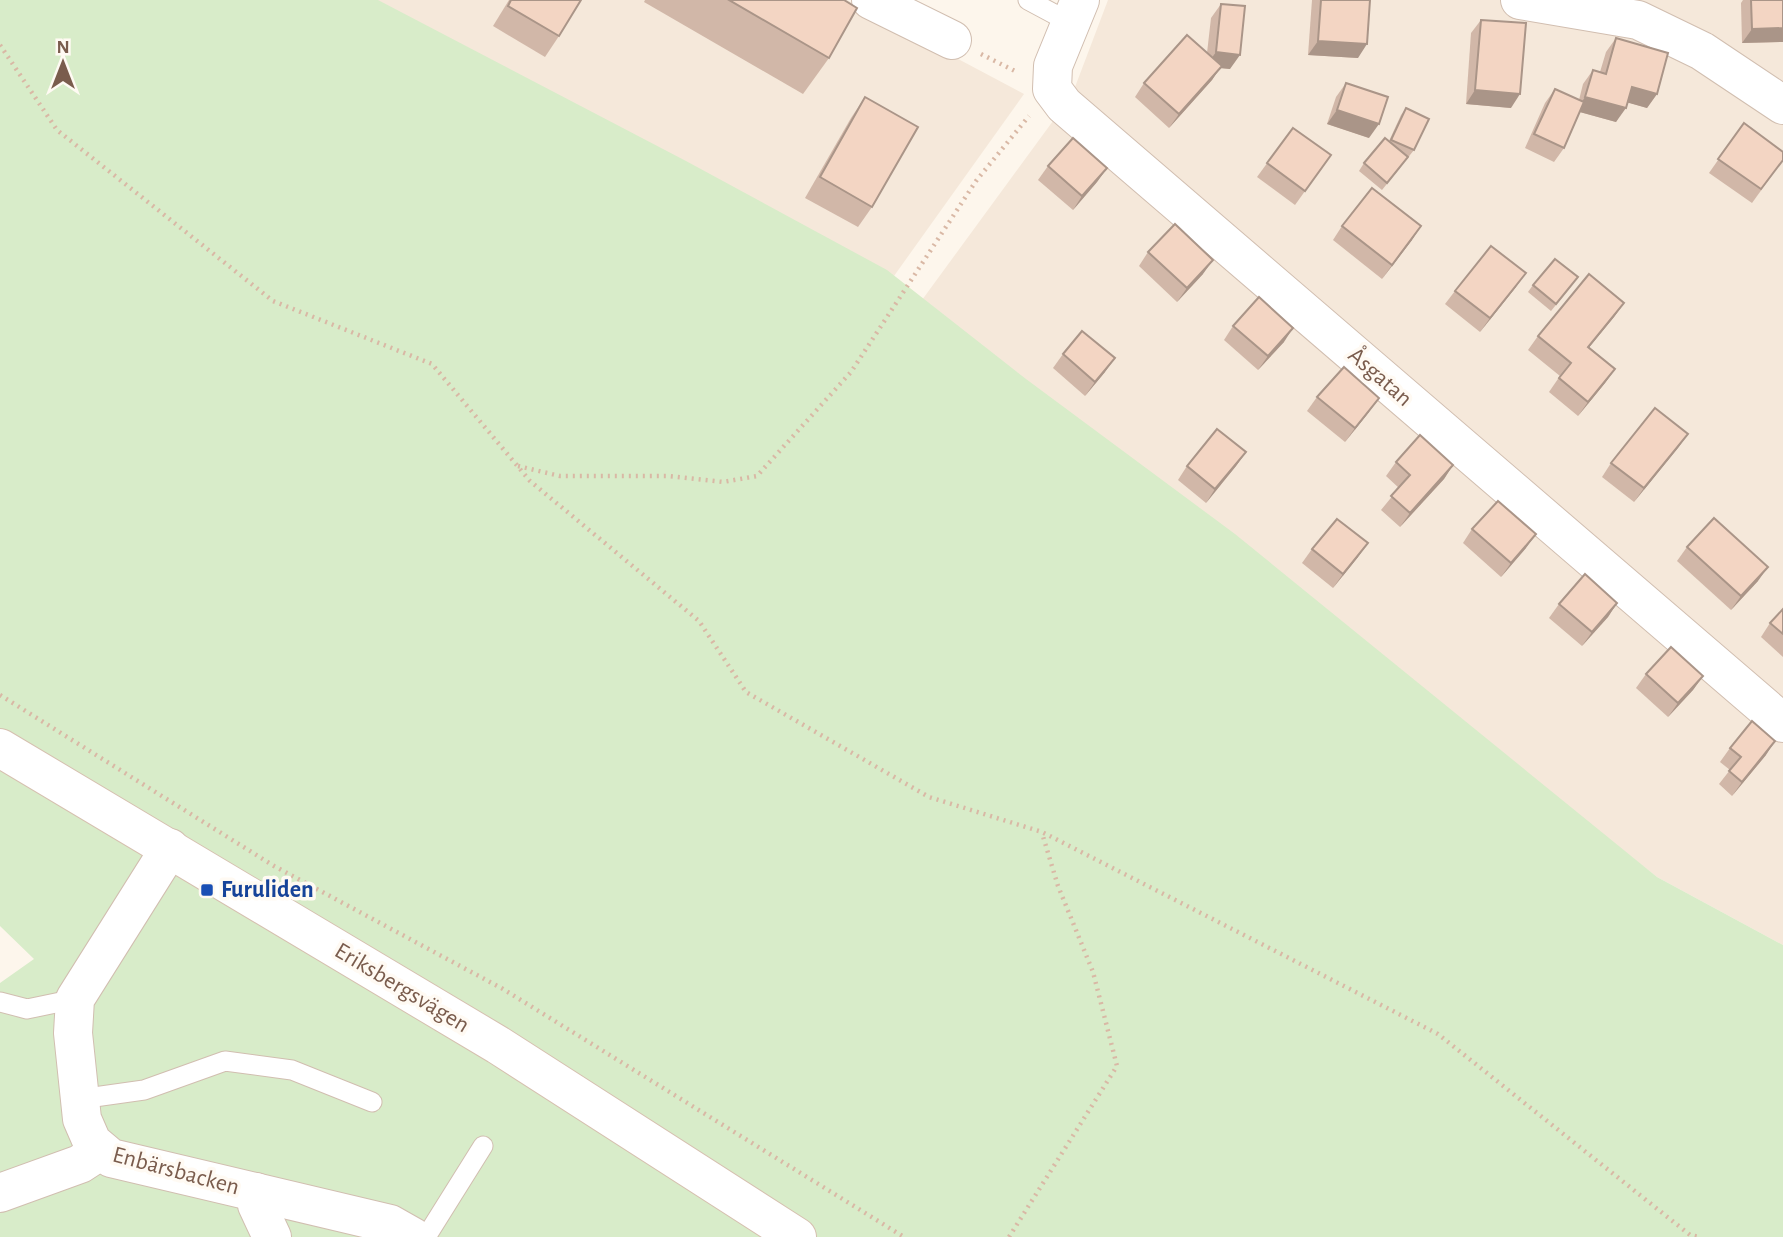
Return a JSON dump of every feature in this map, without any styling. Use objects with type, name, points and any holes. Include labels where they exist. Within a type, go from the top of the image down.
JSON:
[{"type":"street","points":[[871,0],[952,40]]},
{"type":"street","points":[[1520,0],[1638,20],[1702,51],[1783,105]]},
{"type":"street","points":[[1052,89],[1053,66],[1076,11]]},
{"type":"street","name":"Åsgatan","points":[[1052,89],[1064,106],[1783,723]]},
{"type":"street","name":"Eriksbergsvägen","points":[[0,748],[498,1045],[797,1237]]},
{"type":"street","name":"Enbärsbacken","points":[[170,849],[75,999],[73,1033],[85,1132],[100,1151],[123,1161],[390,1224],[413,1237]]},
{"type":"street","points":[[0,1193],[80,1164],[100,1151]]},
{"type":"street","points":[[256,1192],[257,1205],[272,1237]]},
{"type":"lane","points":[[1028,0],[1076,11]]},
{"type":"lane","points":[[0,1002],[27,1009],[75,999]]},
{"type":"lane","points":[[80,1099],[145,1090],[225,1061],[292,1070],[372,1102]]},
{"type":"lane","points":[[426,1237],[483,1146]]},
{"type":"path","points":[[518,466],[560,477],[668,477],[723,482],[757,477],[851,372],[976,181],[1052,89],[952,40]]},
{"type":"path","points":[[0,45],[57,130],[273,301],[432,364],[530,481],[699,621],[746,692],[929,797],[1042,832],[1438,1034],[1692,1236],[1699,1237]]},
{"type":"path","points":[[0,695],[274,866],[503,989],[904,1237]]},
{"type":"path","points":[[1009,1237],[1117,1066],[1093,972],[1058,886],[1042,832]]},
{"type":"shaded area","points":[[268,0],[847,0],[1024,94],[884,290]]},
{"type":"shaded area","points":[[1108,0],[1783,0],[1783,945],[1657,877],[922,300],[1072,95]]},
{"type":"green space","points":[[0,0],[378,0],[686,161],[887,270],[1026,379],[1235,534],[1657,877],[1783,945],[1783,1237],[0,1237],[0,983],[34,959],[0,926]]},
{"type":"building","points":[[511,0],[581,0],[559,36],[508,6]]},
{"type":"building","points":[[729,0],[844,0],[857,8],[829,58]]},
{"type":"building","points":[[1321,0],[1370,0],[1367,44],[1318,41]]},
{"type":"building","points":[[1751,0],[1783,0],[1783,28],[1752,29]]},
{"type":"building","points":[[1221,4],[1245,6],[1240,55],[1216,52]]},
{"type":"building","points":[[1481,20],[1526,23],[1520,94],[1475,90]]},
{"type":"building","points":[[1187,35],[1222,66],[1179,114],[1144,83]]},
{"type":"building","points":[[1616,38],[1668,53],[1657,94],[1632,87],[1626,108],[1585,97],[1593,70],[1606,74]]},
{"type":"building","points":[[1346,83],[1388,97],[1379,124],[1337,110]]},
{"type":"building","points":[[1555,89],[1584,102],[1564,148],[1534,134]]},
{"type":"building","points":[[865,97],[918,127],[872,207],[820,177]]},
{"type":"building","points":[[1406,108],[1429,119],[1414,150],[1391,140]]},
{"type":"building","points":[[1744,123],[1783,152],[1783,160],[1761,189],[1718,159]]},
{"type":"building","points":[[1293,128],[1331,155],[1305,191],[1267,163]]},
{"type":"building","points":[[1073,138],[1107,168],[1082,196],[1048,166]]},
{"type":"building","points":[[1385,138],[1408,157],[1387,183],[1364,163]]},
{"type":"building","points":[[1372,188],[1421,226],[1392,265],[1342,226]]},
{"type":"building","points":[[1175,224],[1213,260],[1187,288],[1148,252]]},
{"type":"building","points":[[1491,246],[1526,273],[1490,318],[1455,291]]},
{"type":"building","points":[[1555,259],[1578,277],[1556,304],[1533,285]]},
{"type":"building","points":[[1589,274],[1624,303],[1588,347],[1615,369],[1588,402],[1559,378],[1571,363],[1538,336]]},
{"type":"building","points":[[1259,297],[1293,328],[1268,356],[1233,326]]},
{"type":"building","points":[[1082,331],[1115,358],[1095,382],[1063,354]]},
{"type":"building","points":[[1344,367],[1379,398],[1355,428],[1317,397]]},
{"type":"building","points":[[1655,408],[1688,434],[1644,488],[1611,463]]},
{"type":"building","points":[[1217,429],[1246,452],[1215,489],[1187,466]]},
{"type":"building","points":[[1420,435],[1453,465],[1410,513],[1391,496],[1410,475],[1396,462]]},
{"type":"building","points":[[1498,501],[1536,534],[1511,563],[1472,529]]},
{"type":"building","points":[[1714,518],[1768,567],[1741,596],[1687,547]]},
{"type":"building","points":[[1337,519],[1368,543],[1343,574],[1312,549]]},
{"type":"building","points":[[1585,574],[1617,603],[1592,632],[1559,604]]},
{"type":"building","points":[[1783,609],[1783,634],[1770,623]]},
{"type":"building","points":[[1671,647],[1703,676],[1678,703],[1646,674]]},
{"type":"building","points":[[1752,721],[1775,741],[1742,782],[1729,771],[1741,757],[1730,748]]},
{"type":"place","name":"Furuliden","points":[[207,890]]}]
